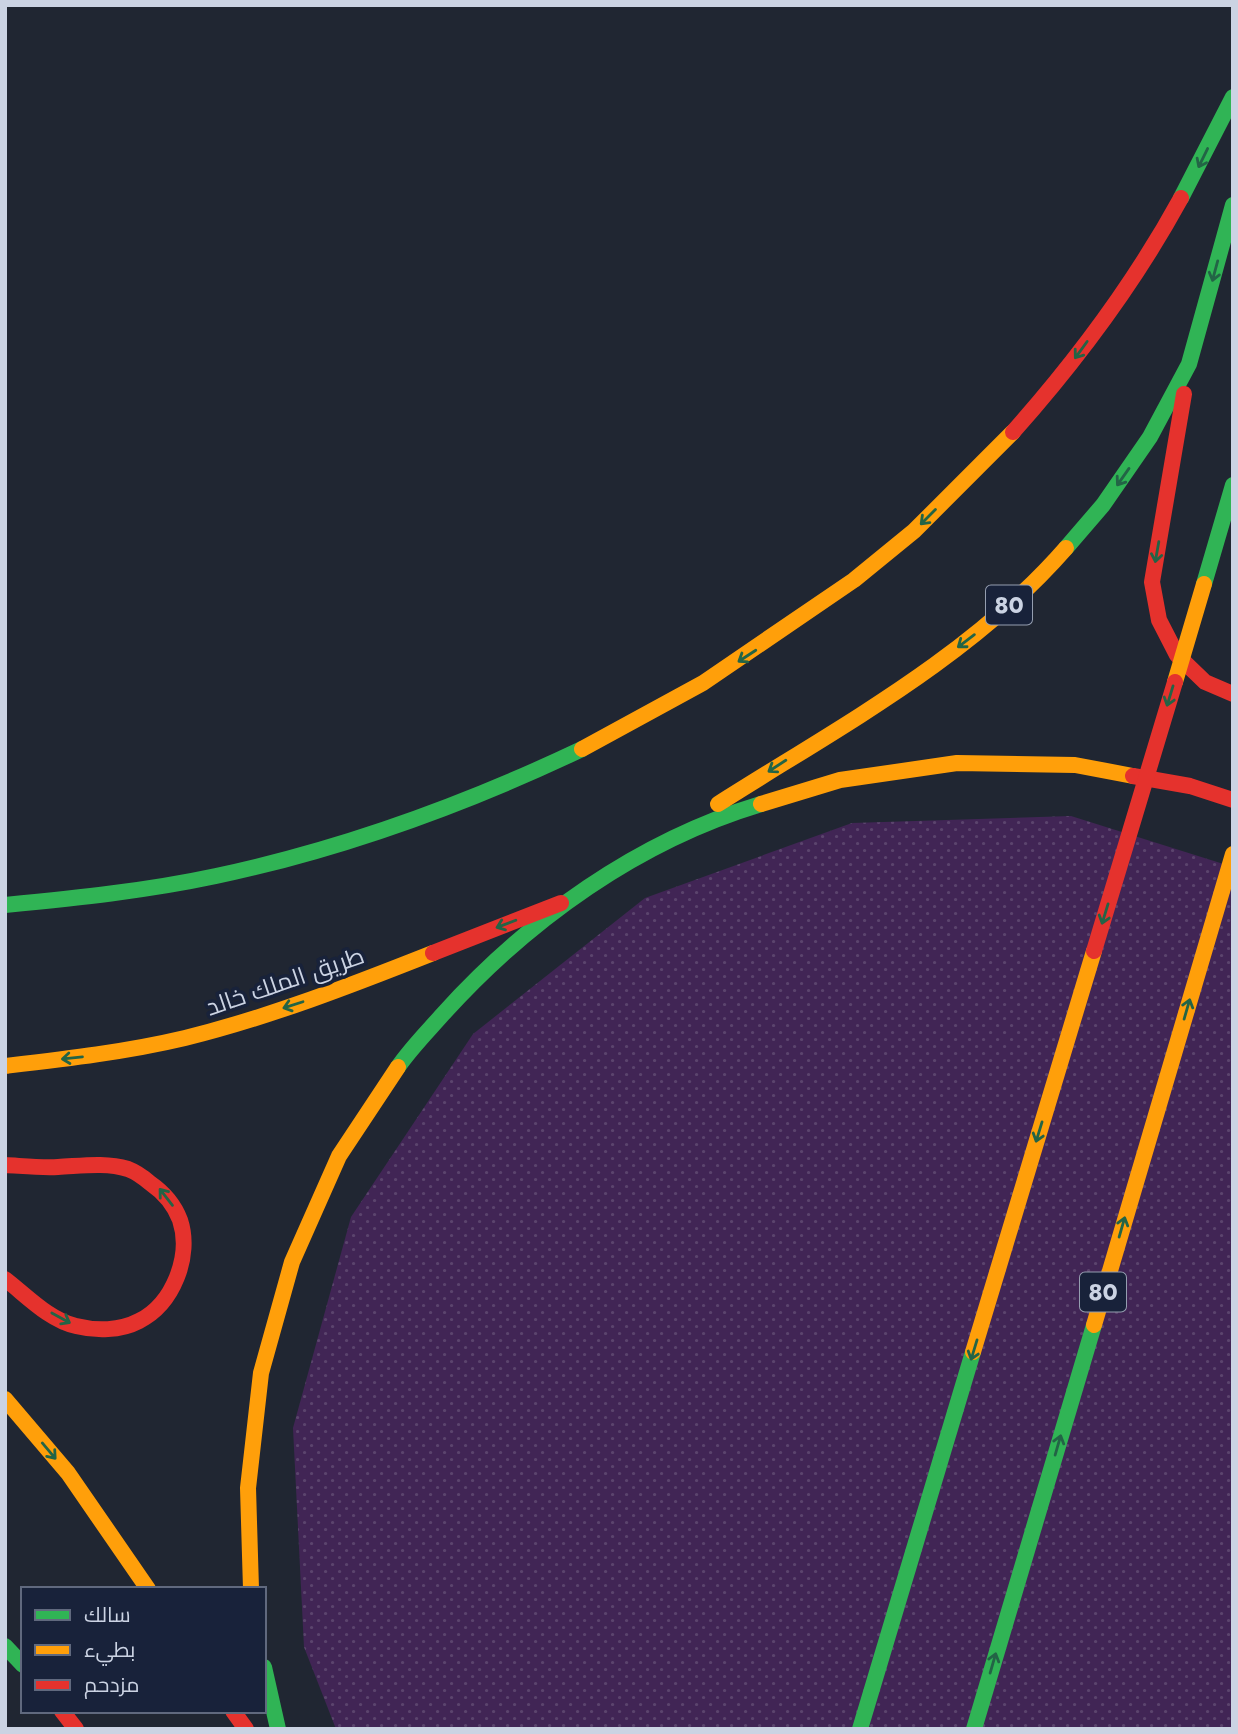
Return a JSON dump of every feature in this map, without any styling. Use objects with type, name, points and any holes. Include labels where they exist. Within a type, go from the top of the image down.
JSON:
[{"type":"main road","points":[[5,905],[50,902],[163,887],[275,863],[385,832],[480,797],[573,755],[662,708],[749,655],[832,596],[912,533],[993,452],[1069,366],[1137,273],[1195,174],[1233,97]]},
{"type":"main road","name":"80","points":[[621,865],[922,674],[988,624],[1049,567],[1103,505],[1150,437],[1189,364],[1233,205]]},
{"type":"main road","points":[[1189,364],[1152,582],[1159,620],[1177,655],[1205,682],[1233,694]]},
{"type":"main road","points":[[860,1729],[1233,485]]},
{"type":"main road","points":[[251,1587],[248,1488],[261,1373],[292,1262],[334,1168],[402,1059],[480,973],[569,899],[621,865],[728,814],[841,780],[957,764],[1075,765],[1191,786],[1233,800]]},
{"type":"main road","name":"80","points":[[974,1729],[1233,855]]},
{"type":"main road","name":"طريق الملك خالد","points":[[5,1066],[92,1056],[209,1031],[322,996],[569,899]]},
{"type":"main road","points":[[5,1165],[111,1165],[135,1171],[157,1185],[173,1204],[183,1227],[185,1253],[179,1277],[166,1299],[148,1316],[124,1327],[100,1330],[75,1325],[52,1313],[5,1279]]},
{"type":"main road","points":[[5,1399],[68,1473],[147,1587]]},
{"type":"main road","points":[[5,1646],[21,1663]]},
{"type":"main road","points":[[266,1676],[278,1729]]},
{"type":"main road","points":[[64,1713],[76,1729]]},
{"type":"main road","points":[[234,1713],[246,1729]]},
{"type":"shaded area","points":[[1071,816],[1233,867],[1233,1729],[336,1729],[304,1647],[293,1428],[351,1217],[473,1034],[645,898],[852,823]]},
{"type":"traffic: fast","points":[[1181,198],[1233,97]]},
{"type":"traffic: fast","points":[[1066,548],[1103,505],[1150,437],[1189,364],[1233,205]]},
{"type":"traffic: fast","points":[[1204,584],[1233,485]]},
{"type":"traffic: fast","points":[[5,905],[163,886],[310,853],[448,807],[582,749]]},
{"type":"traffic: fast","points":[[398,1067],[476,979],[512,946],[588,887],[672,839],[761,804]]},
{"type":"traffic: fast","points":[[974,1729],[1094,1325]]},
{"type":"traffic: fast","points":[[860,1729],[973,1352]]},
{"type":"traffic: fast","points":[[5,1646],[21,1663]]},
{"type":"traffic: fast","points":[[266,1676],[278,1729]]},
{"type":"traffic: slow","points":[[582,749],[703,683],[854,580],[914,531],[1013,432]]},
{"type":"traffic: slow","points":[[718,804],[856,718],[946,657],[1029,587],[1066,548]]},
{"type":"traffic: slow","points":[[1175,682],[1204,584]]},
{"type":"traffic: slow","points":[[761,804],[840,780],[957,763],[1075,765],[1133,776]]},
{"type":"traffic: slow","points":[[1094,1325],[1233,854]]},
{"type":"traffic: slow","points":[[973,1352],[1094,951]]},
{"type":"traffic: slow","points":[[5,1066],[118,1051],[217,1030],[310,1000],[433,953]]},
{"type":"traffic: slow","points":[[251,1587],[248,1488],[261,1373],[292,1262],[339,1156],[398,1067]]},
{"type":"traffic: slow","points":[[5,1399],[68,1473],[147,1587]]},
{"type":"traffic: jam","points":[[1013,432],[1060,377],[1124,291],[1181,198]]},
{"type":"traffic: jam","points":[[1184,394],[1152,582],[1159,620],[1177,655],[1205,682],[1233,694]]},
{"type":"traffic: jam","points":[[1094,951],[1175,682]]},
{"type":"traffic: jam","points":[[1133,776],[1190,786],[1233,800]]},
{"type":"traffic: jam","points":[[433,953],[561,903]]},
{"type":"traffic: jam","points":[[5,1165],[102,1165],[131,1170],[164,1194],[178,1214],[183,1234],[181,1263],[170,1291],[151,1313],[132,1324],[92,1329],[66,1323],[47,1313],[5,1279]]},
{"type":"traffic: jam","points":[[64,1713],[76,1729]]},
{"type":"traffic: jam","points":[[234,1713],[246,1729]]}]
